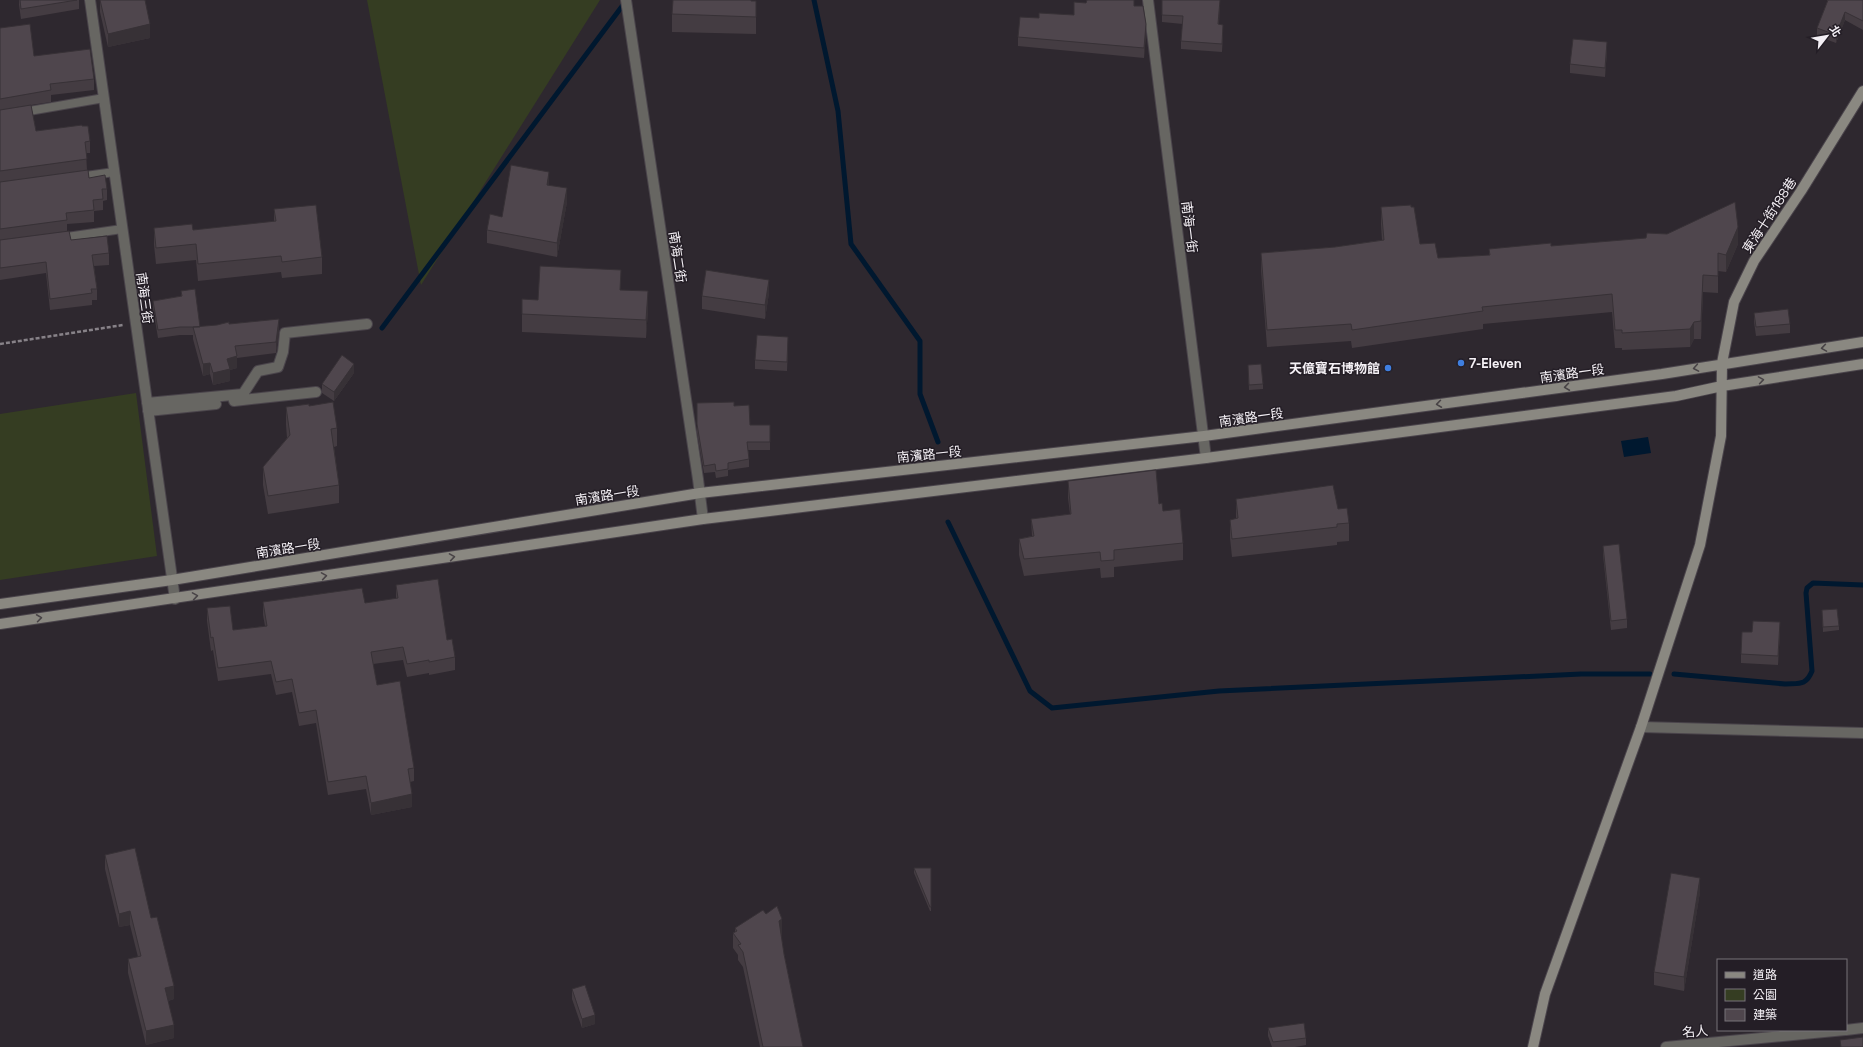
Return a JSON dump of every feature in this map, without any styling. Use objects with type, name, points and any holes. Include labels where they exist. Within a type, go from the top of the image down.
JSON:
[{"type":"main road","name":"東海十街188巷","points":[[1533,1047],[1545,994],[1641,727],[1700,545],[1721,436],[1722,363],[1734,302],[1754,261],[1801,191],[1863,92]]},
{"type":"main road","name":"南濱路一段","points":[[0,604],[172,580],[700,493],[1204,436],[1662,374],[1722,363],[1863,342]]},
{"type":"main road","points":[[0,624],[703,519],[1206,458],[1676,396],[1722,386],[1863,364]]},
{"type":"street","points":[[90,0],[103,0]]},
{"type":"street","name":"南海三街","points":[[90,0],[175,599]]},
{"type":"street","name":"南海二街","points":[[626,0],[703,519]]},
{"type":"street","name":"南海一街","points":[[1148,0],[1206,458]]},
{"type":"street","points":[[148,407],[243,394],[258,371],[278,367],[283,352],[285,333],[367,324]]},
{"type":"street","points":[[148,407],[316,392]]},
{"type":"street","points":[[1641,727],[1863,733]]},
{"type":"street","name":"名人","points":[[1847,1030],[1863,1028]]},
{"type":"street","name":"名人","points":[[1666,1047],[1835,1031]]},
{"type":"lane","points":[[0,116],[104,98]]},
{"type":"lane","points":[[69,178],[114,172]]},
{"type":"lane","points":[[54,238],[122,228]]},
{"type":"path","points":[[0,344],[136,323]]},
{"type":"green space","points":[[367,0],[600,0],[421,285]]},
{"type":"green space","points":[[136,393],[157,556],[0,580],[0,414]]},
{"type":"water","points":[[1648,437],[1651,453],[1624,457],[1621,441]]},
{"type":"building","points":[[20,0],[77,0],[21,9]]},
{"type":"building","points":[[100,0],[145,0],[150,24],[108,34]]},
{"type":"building","points":[[673,0],[756,1],[756,17],[672,14]]},
{"type":"building","points":[[1087,0],[1134,0],[1134,6],[1143,6],[1146,24],[1144,48],[1018,37],[1020,17],[1039,18],[1039,13],[1074,15],[1074,2],[1086,3]]},
{"type":"building","points":[[1162,0],[1220,0],[1218,24],[1223,25],[1222,44],[1181,41],[1183,16],[1162,15]]},
{"type":"building","points":[[1828,0],[1863,0],[1863,21],[1845,12],[1836,35],[1817,28]]},
{"type":"building","points":[[30,24],[34,56],[90,49],[94,79],[50,84],[51,90],[0,99],[0,28]]},
{"type":"building","points":[[1573,39],[1607,42],[1605,68],[1570,64]]},
{"type":"building","points":[[31,105],[36,131],[82,125],[88,126],[90,141],[85,142],[87,159],[0,171],[0,110]]},
{"type":"building","points":[[511,165],[549,172],[547,185],[567,188],[557,243],[487,230],[490,214],[502,217]]},
{"type":"building","points":[[88,170],[89,178],[105,175],[107,189],[102,189],[103,199],[93,200],[94,210],[66,213],[67,220],[0,229],[0,182]]},
{"type":"building","points":[[1735,202],[1738,227],[1726,255],[1718,253],[1718,276],[1703,275],[1701,321],[1694,322],[1690,329],[1622,333],[1622,330],[1615,330],[1612,294],[1482,307],[1483,311],[1352,330],[1351,324],[1267,330],[1261,253],[1335,247],[1384,240],[1381,207],[1411,205],[1411,207],[1414,207],[1420,244],[1435,243],[1438,258],[1490,255],[1489,249],[1551,243],[1551,246],[1646,238],[1647,233],[1667,234]]},
{"type":"building","points":[[316,205],[322,257],[282,262],[281,256],[198,264],[196,244],[156,248],[154,228],[192,224],[193,230],[276,221],[274,209]]},
{"type":"building","points":[[69,231],[71,240],[107,236],[109,253],[92,255],[97,289],[91,289],[92,293],[50,299],[46,262],[0,268],[0,240]]},
{"type":"building","points":[[540,266],[621,270],[620,290],[648,291],[646,320],[522,314],[522,299],[538,300]]},
{"type":"building","points":[[706,270],[769,280],[765,305],[702,296]]},
{"type":"building","points":[[195,289],[200,327],[180,327],[158,330],[153,301],[182,296],[181,291]]},
{"type":"building","points":[[1788,309],[1790,324],[1756,327],[1754,313]]},
{"type":"building","points":[[279,319],[276,342],[235,346],[237,356],[227,359],[230,369],[213,373],[210,363],[203,364],[193,327],[217,325],[229,322],[229,324]]},
{"type":"building","points":[[757,335],[788,337],[787,362],[755,360]]},
{"type":"building","points":[[342,355],[354,364],[334,392],[322,384]]},
{"type":"building","points":[[1261,364],[1263,384],[1249,385],[1248,365]]},
{"type":"building","points":[[333,402],[337,428],[331,429],[339,485],[268,496],[263,467],[290,435],[286,407],[309,404],[309,406]]},
{"type":"building","points":[[734,402],[734,406],[749,405],[750,425],[770,425],[770,442],[747,442],[749,459],[728,463],[728,469],[716,471],[715,464],[704,466],[697,424],[697,403]]},
{"type":"building","points":[[1156,470],[1159,504],[1162,503],[1163,511],[1180,509],[1183,543],[1114,550],[1114,560],[1101,561],[1100,552],[1024,559],[1019,539],[1034,536],[1031,519],[1071,514],[1068,481]]},
{"type":"building","points":[[1333,485],[1338,509],[1347,508],[1349,523],[1337,524],[1337,527],[1232,539],[1230,520],[1238,518],[1236,499]]},
{"type":"building","points":[[1619,544],[1627,619],[1611,621],[1603,546]]},
{"type":"building","points":[[438,579],[447,640],[452,639],[455,657],[407,664],[403,647],[371,652],[377,685],[400,681],[414,768],[408,769],[412,794],[371,803],[366,776],[328,782],[316,710],[299,713],[292,679],[276,682],[271,661],[218,668],[213,637],[211,638],[207,608],[230,606],[233,630],[267,626],[263,602],[362,588],[365,603],[398,598],[396,585]]},
{"type":"building","points":[[1837,609],[1839,626],[1823,627],[1822,610]]},
{"type":"building","points":[[1753,621],[1780,622],[1778,656],[1741,654],[1742,632],[1752,632]]},
{"type":"building","points":[[135,848],[151,918],[157,917],[174,986],[165,988],[174,1025],[146,1031],[128,959],[141,956],[130,911],[119,914],[105,855]]},
{"type":"building","points":[[914,868],[931,868],[931,907],[930,907]]},
{"type":"building","points":[[1671,873],[1700,878],[1684,977],[1654,972]]},
{"type":"building","points":[[777,906],[782,919],[779,921],[784,954],[803,1047],[763,1047],[743,952],[738,945],[741,944],[733,933],[737,931],[735,928],[763,910],[766,914]]},
{"type":"building","points":[[585,985],[595,1015],[582,1019],[572,989]]},
{"type":"building","points":[[1304,1023],[1306,1038],[1273,1042],[1268,1028]]},
{"type":"building","points":[[1863,1037],[1863,1047],[1841,1047],[1840,1040]]},
{"type":"waterway","points":[[814,0],[838,111],[851,244],[920,341],[920,394],[938,442]]},
{"type":"waterway","points":[[382,328],[626,1]]},
{"type":"waterway","points":[[948,522],[1030,691],[1052,708],[1219,691],[1581,674],[1650,674]]},
{"type":"waterway","points":[[1674,674],[1785,684],[1802,683],[1810,676],[1812,671],[1806,593],[1807,588],[1813,583],[1863,585]]},
{"type":"place","name":"7-Eleven","points":[[1461,363]]},
{"type":"place","name":"天億寶石博物館","points":[[1388,368]]}]
